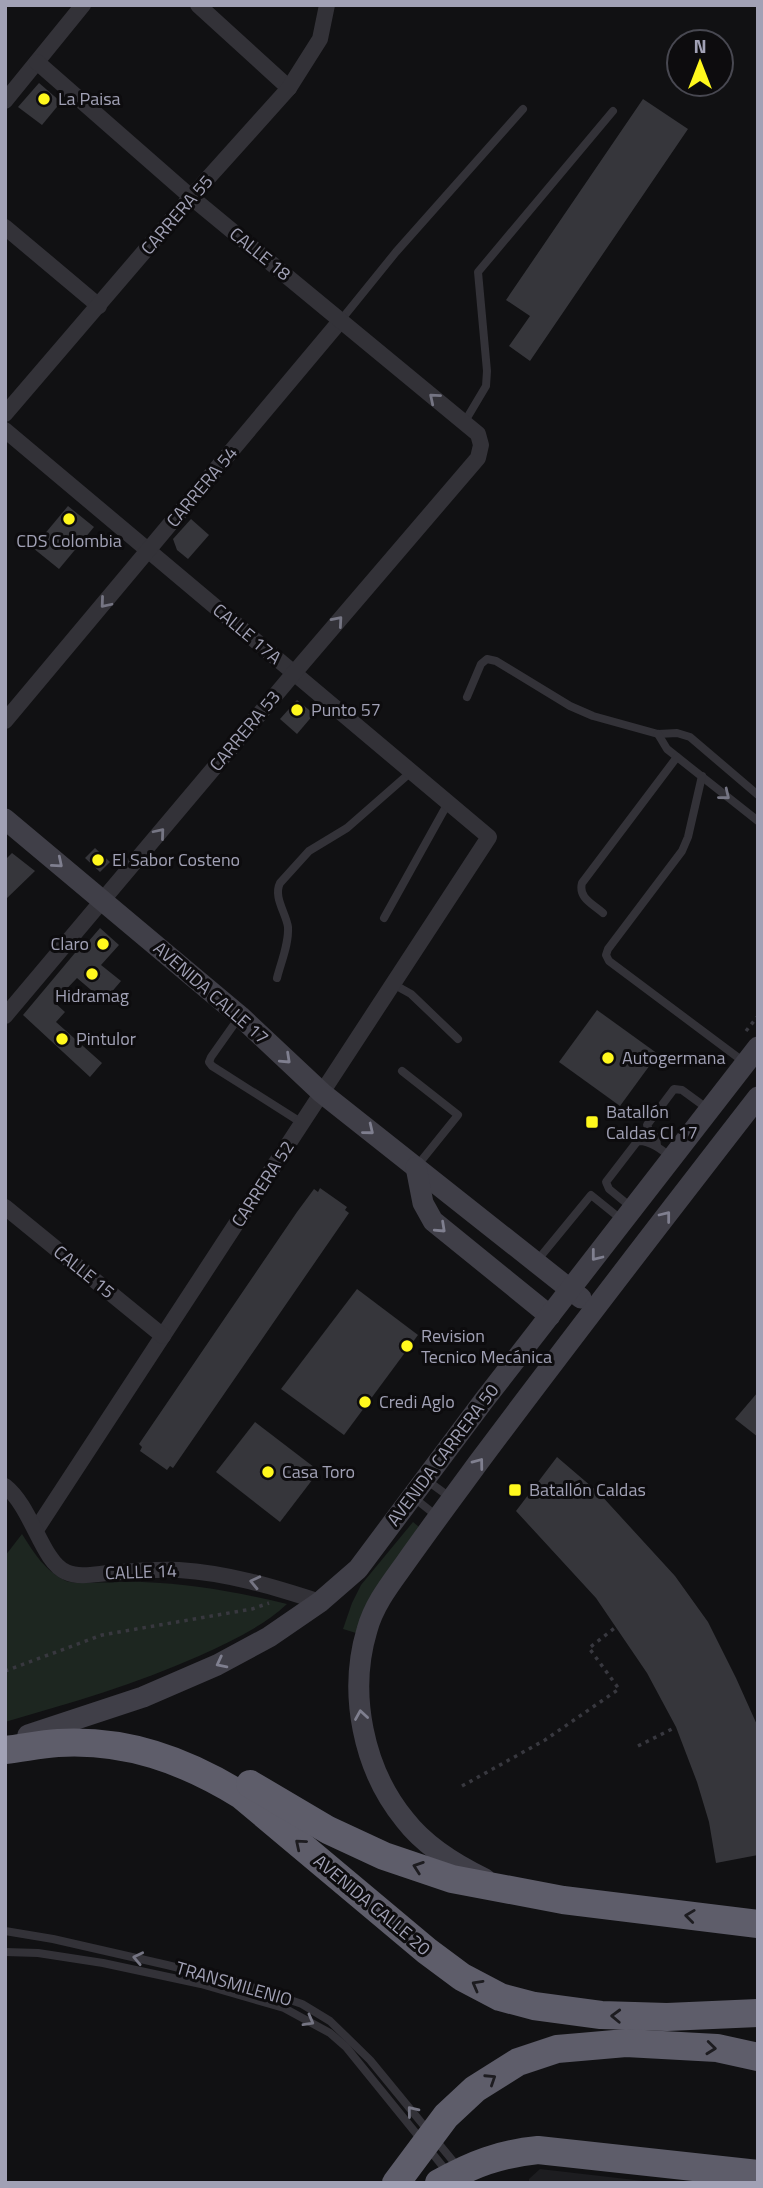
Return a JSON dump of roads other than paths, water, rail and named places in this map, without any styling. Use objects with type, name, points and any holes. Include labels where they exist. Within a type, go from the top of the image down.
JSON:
[{"type":"highway","name":"AVENIDA CALLE 20","points":[[13,1743],[89,1728],[127,1730],[164,1739],[225,1769],[328,1830],[384,1856],[452,1879],[531,1895],[758,1924]]},
{"type":"highway","name":"AVENIDA CALLE 20","points":[[13,1743],[95,1743],[134,1749],[175,1760],[209,1775],[249,1802],[427,1951],[462,1977],[500,1997],[534,2006],[600,2015],[667,2017],[758,2013]]},
{"type":"highway","points":[[396,2183],[446,2116],[475,2089],[518,2062],[557,2049],[626,2043],[717,2048],[758,2057]]},
{"type":"highway","points":[[456,2179],[489,2158],[538,2150],[758,2174]]},
{"type":"highway","points":[[626,2159],[679,2161],[758,2157]]},
{"type":"main road","name":"AVENIDA CALLE 17","points":[[5,819],[240,1016],[322,1093],[594,1308]]},
{"type":"main road","name":"AVENIDA CARRERA 50","points":[[13,1743],[143,1697],[217,1665],[269,1637],[320,1602],[358,1569],[628,1215],[665,1152],[709,1110],[752,1055]]},
{"type":"main road","name":"AVENIDA CARRERA 50","points":[[381,1780],[371,1756],[360,1710],[358,1683],[362,1645],[379,1600],[594,1308],[758,1097]]},
{"type":"main road","points":[[416,1167],[423,1203],[440,1229],[550,1316]]},
{"type":"main road","name":"AVENIDA CALLE 20","points":[[381,1780],[390,1800],[405,1821],[447,1858],[467,1871],[531,1895]]},
{"type":"street","points":[[5,101],[83,5]]},
{"type":"street","points":[[198,5],[289,88]]},
{"type":"street","name":"CARRERA 55","points":[[5,414],[191,197],[289,88],[320,39],[327,5]]},
{"type":"street","name":"CALLE 18","points":[[37,62],[191,197],[478,434],[481,445]]},
{"type":"street","points":[[5,227],[99,306]]},
{"type":"street","name":"CARRERA 54","points":[[5,721],[341,320]]},
{"type":"street","name":"CALLE 17A","points":[[5,430],[489,837]]},
{"type":"street","name":"CARRERA 53","points":[[5,1016],[478,458],[481,445]]},
{"type":"street","name":"CARRERA 52","points":[[36,1530],[489,837]]},
{"type":"street","name":"CALLE 15","points":[[5,1207],[163,1336]]},
{"type":"street","name":"CALLE 14","points":[[5,1486],[14,1492],[22,1503],[54,1563],[66,1572],[81,1575],[150,1570],[200,1572],[252,1581],[320,1602]]},
{"type":"lane","name":"CARRERA 54","points":[[341,320],[396,251],[523,108]]},
{"type":"lane","points":[[464,423],[486,386],[478,272],[613,111]]},
{"type":"lane","points":[[467,697],[481,663],[486,659],[496,661],[570,706],[658,734],[677,733],[690,737],[758,795]]},
{"type":"lane","points":[[658,734],[667,749],[758,821]]},
{"type":"lane","points":[[603,913],[582,896],[582,883],[677,757]]},
{"type":"lane","points":[[277,978],[288,938],[277,889],[280,883],[309,851],[341,833],[411,772]]},
{"type":"lane","points":[[702,776],[688,837],[682,851],[606,955],[609,961],[752,1055]]},
{"type":"lane","points":[[384,918],[448,803]]},
{"type":"lane","points":[[393,984],[411,994],[458,1039]]},
{"type":"lane","points":[[240,1016],[209,1062],[302,1124]]},
{"type":"lane","points":[[402,1071],[458,1115],[416,1167]]},
{"type":"lane","points":[[665,1152],[648,1125],[674,1089],[682,1090],[709,1110]]},
{"type":"lane","points":[[628,1215],[606,1182],[639,1141],[643,1140],[665,1152]]},
{"type":"lane","points":[[536,1262],[591,1195],[628,1215]]},
{"type":"lane","points":[[425,1479],[452,1499]]},
{"type":"lane","points":[[412,1497],[438,1517]]},
{"type":"lane","name":"TRANSMILENIO","points":[[5,1931],[53,1939],[179,1968],[240,1983],[302,2004],[330,2021],[370,2060],[456,2179]]},
{"type":"lane","name":"TRANSMILENIO","points":[[5,1952],[38,1953],[103,1963],[201,1984],[284,2008],[330,2033],[346,2047],[428,2139]]},
{"type":"place","name":"La Paisa","points":[[44,99]]},
{"type":"place","name":"CDS Colombia","points":[[69,519]]},
{"type":"place","name":"Punto 57","points":[[297,710]]},
{"type":"place","name":"El Sabor Costeno","points":[[98,860]]},
{"type":"place","name":"Claro","points":[[103,944]]},
{"type":"place","name":"Hidramag","points":[[92,974]]},
{"type":"place","name":"Pintulor","points":[[62,1039]]},
{"type":"place","name":"Autogermana","points":[[608,1058]]},
{"type":"place","name":"Batallón Caldas Cl 17","points":[[592,1122]]},
{"type":"place","name":"Revision Tecnico Mecánica","points":[[407,1346]]},
{"type":"place","name":"Credi Aglo","points":[[365,1402]]},
{"type":"place","name":"Casa Toro","points":[[268,1472]]},
{"type":"place","name":"Batallón Caldas","points":[[515,1490]]}]
